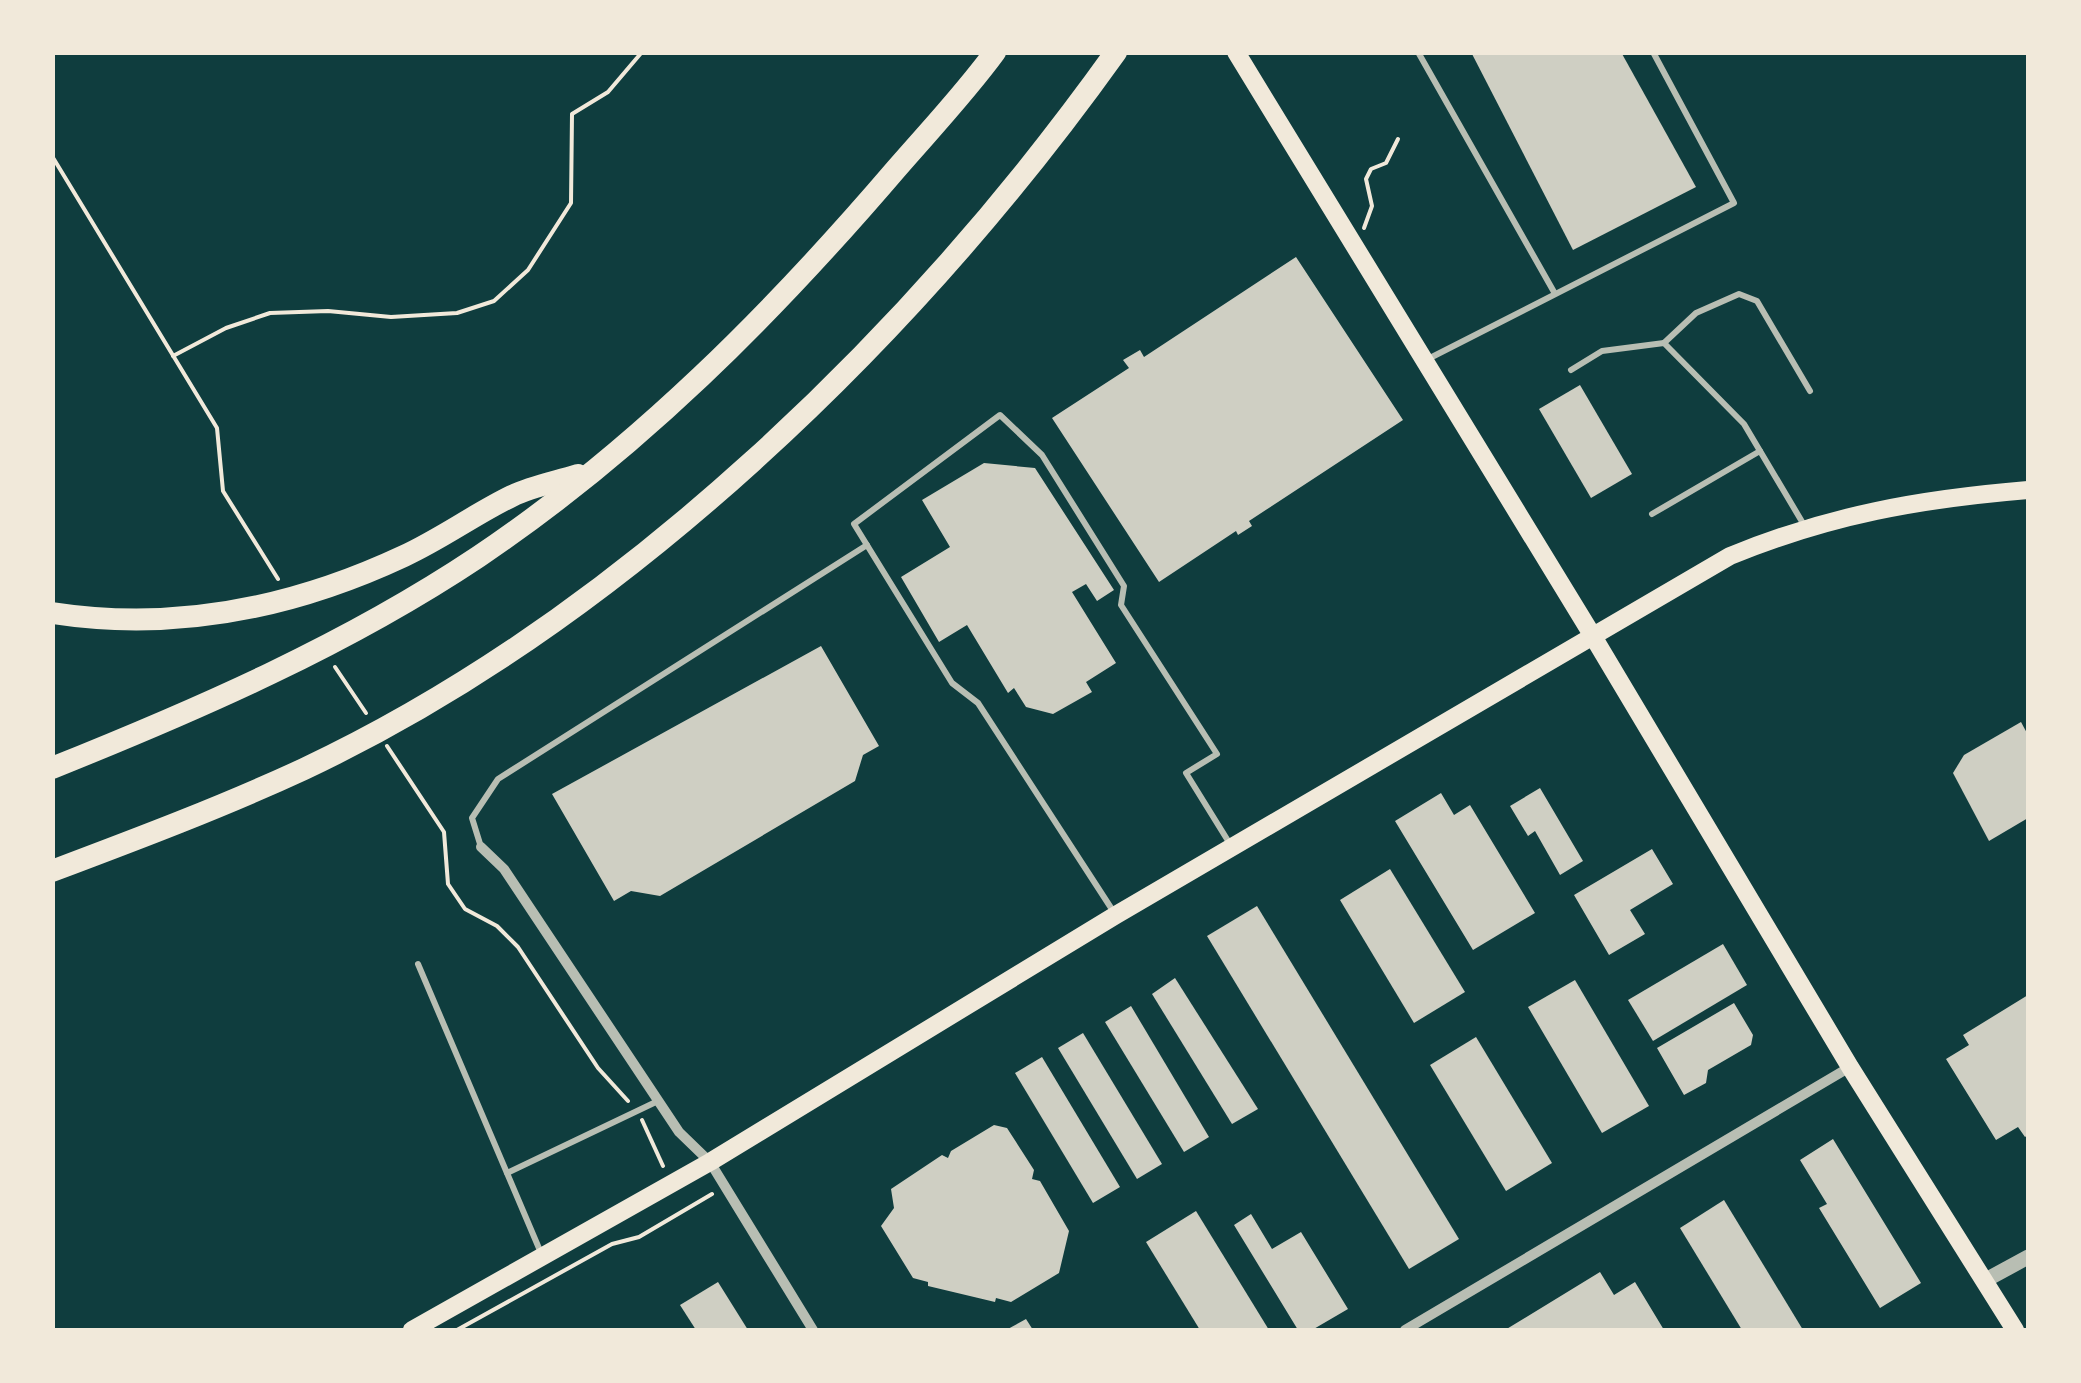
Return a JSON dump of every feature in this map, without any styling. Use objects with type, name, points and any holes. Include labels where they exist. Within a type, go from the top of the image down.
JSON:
[{"type":"highway","points":[[52,768],[254,682],[358,628],[475,559],[590,470],[720,361],[849,225],[994,52]]},
{"type":"highway","points":[[52,872],[306,768],[420,706],[544,627],[676,528],[810,404],[964,247],[1116,52]]},
{"type":"highway","points":[[52,613],[124,620],[173,619],[277,604],[406,555],[514,495],[590,470]]},
{"type":"main road","points":[[1236,53],[1592,633],[1850,1067],[2015,1330]]},
{"type":"main road","points":[[412,1330],[710,1162],[1116,915],[1592,633],[1730,556],[1804,525],[1927,500],[2028,490]]},
{"type":"street","points":[[482,847],[504,870],[688,1144],[710,1162],[812,1330]]},
{"type":"street","points":[[1404,1330],[1850,1067]]},
{"type":"street","points":[[1984,1280],[2028,1258]]},
{"type":"lane","points":[[1418,52],[1554,292]]},
{"type":"lane","points":[[1425,361],[1554,292],[1734,204],[1653,52]]},
{"type":"lane","points":[[1571,370],[1602,350],[1664,343],[1696,313],[1739,294],[1757,301],[1810,391]]},
{"type":"lane","points":[[1664,343],[1744,424],[1804,525]]},
{"type":"lane","points":[[1116,915],[978,703],[952,683],[854,524],[1000,415],[1042,455],[1124,586],[1121,605],[1217,754],[1186,772],[1232,848]]},
{"type":"lane","points":[[1652,514],[1760,451]]},
{"type":"lane","points":[[482,847],[472,818],[498,779],[867,545]]},
{"type":"lane","points":[[418,964],[542,1256]]},
{"type":"lane","points":[[507,1173],[658,1101]]},
{"type":"path","points":[[173,356],[226,328],[270,313],[408,316],[457,313],[494,302],[528,270],[571,203],[572,114],[608,92],[642,52]]},
{"type":"path","points":[[1352,244],[1371,217],[1366,179],[1371,169],[1386,163],[1398,140]]},
{"type":"path","points":[[52,156],[217,428],[223,491],[281,584]]},
{"type":"path","points":[[336,667],[368,716]]},
{"type":"path","points":[[379,733],[444,832],[448,884],[465,909],[497,926],[518,947],[598,1068],[637,1111],[655,1142],[670,1184]]},
{"type":"path","points":[[457,1330],[725,1187]]},
{"type":"building","points":[[1471,52],[1621,52],[1696,187],[1573,250]]},
{"type":"building","points":[[1296,257],[1403,420],[1249,521],[1252,526],[1238,535],[1236,531],[1159,582],[1052,418],[1129,368],[1123,360],[1140,350],[1144,357]]},
{"type":"building","points":[[1580,385],[1632,474],[1591,498],[1539,409]]},
{"type":"building","points":[[984,463],[1035,468],[1114,590],[1097,601],[1086,584],[1072,592],[1116,663],[1086,682],[1092,692],[1053,714],[1026,707],[1014,688],[1008,693],[967,625],[939,642],[901,577],[950,547],[922,500]]},
{"type":"building","points":[[821,646],[879,746],[863,755],[855,781],[660,896],[631,891],[614,901],[552,794]]},
{"type":"building","points":[[2021,722],[2028,735],[2028,818],[1989,841],[1953,773],[1964,755]]},
{"type":"building","points":[[1540,788],[1583,861],[1560,875],[1535,831],[1528,836],[1510,806]]},
{"type":"building","points":[[1441,793],[1454,815],[1470,805],[1535,913],[1473,950],[1395,821]]},
{"type":"building","points":[[1652,849],[1673,884],[1630,910],[1645,934],[1609,955],[1574,895]]},
{"type":"building","points":[[1390,869],[1465,992],[1414,1023],[1340,900]]},
{"type":"building","points":[[1257,906],[1459,1239],[1409,1269],[1207,936]]},
{"type":"building","points":[[1723,944],[1747,985],[1653,1041],[1628,1000]]},
{"type":"building","points":[[1175,978],[1258,1109],[1232,1124],[1152,994]]},
{"type":"building","points":[[1575,980],[1649,1106],[1602,1133],[1528,1007]]},
{"type":"building","points":[[2028,995],[2028,1135],[2025,1137],[2018,1127],[1996,1140],[1946,1059],[1969,1045],[1963,1035]]},
{"type":"building","points":[[1734,1003],[1753,1035],[1751,1045],[1708,1070],[1706,1083],[1684,1095],[1657,1048]]},
{"type":"building","points":[[1131,1006],[1209,1137],[1184,1152],[1105,1022]]},
{"type":"building","points":[[1083,1033],[1162,1164],[1137,1179],[1058,1048]]},
{"type":"building","points":[[1476,1037],[1552,1163],[1506,1191],[1430,1065]]},
{"type":"building","points":[[1042,1057],[1120,1187],[1093,1203],[1015,1073]]},
{"type":"building","points":[[994,1125],[1007,1128],[1034,1170],[1032,1179],[1040,1181],[1069,1231],[1059,1273],[1011,1302],[996,1298],[995,1302],[928,1286],[928,1282],[913,1278],[881,1226],[894,1208],[891,1189],[942,1155],[948,1158],[951,1151]]},
{"type":"building","points":[[1833,1139],[1921,1283],[1880,1308],[1819,1208],[1827,1204],[1800,1160]]},
{"type":"building","points":[[1724,1200],[1803,1330],[1742,1330],[1680,1228]]},
{"type":"building","points":[[1196,1211],[1269,1330],[1200,1330],[1146,1242]]},
{"type":"building","points":[[1251,1214],[1272,1249],[1301,1232],[1348,1309],[1312,1330],[1298,1330],[1234,1225]]},
{"type":"building","points":[[1600,1272],[1614,1295],[1635,1282],[1664,1330],[1505,1330]]},
{"type":"building","points":[[718,1282],[748,1330],[696,1330],[680,1305]]},
{"type":"building","points":[[1026,1319],[1033,1330],[1006,1330]]}]
